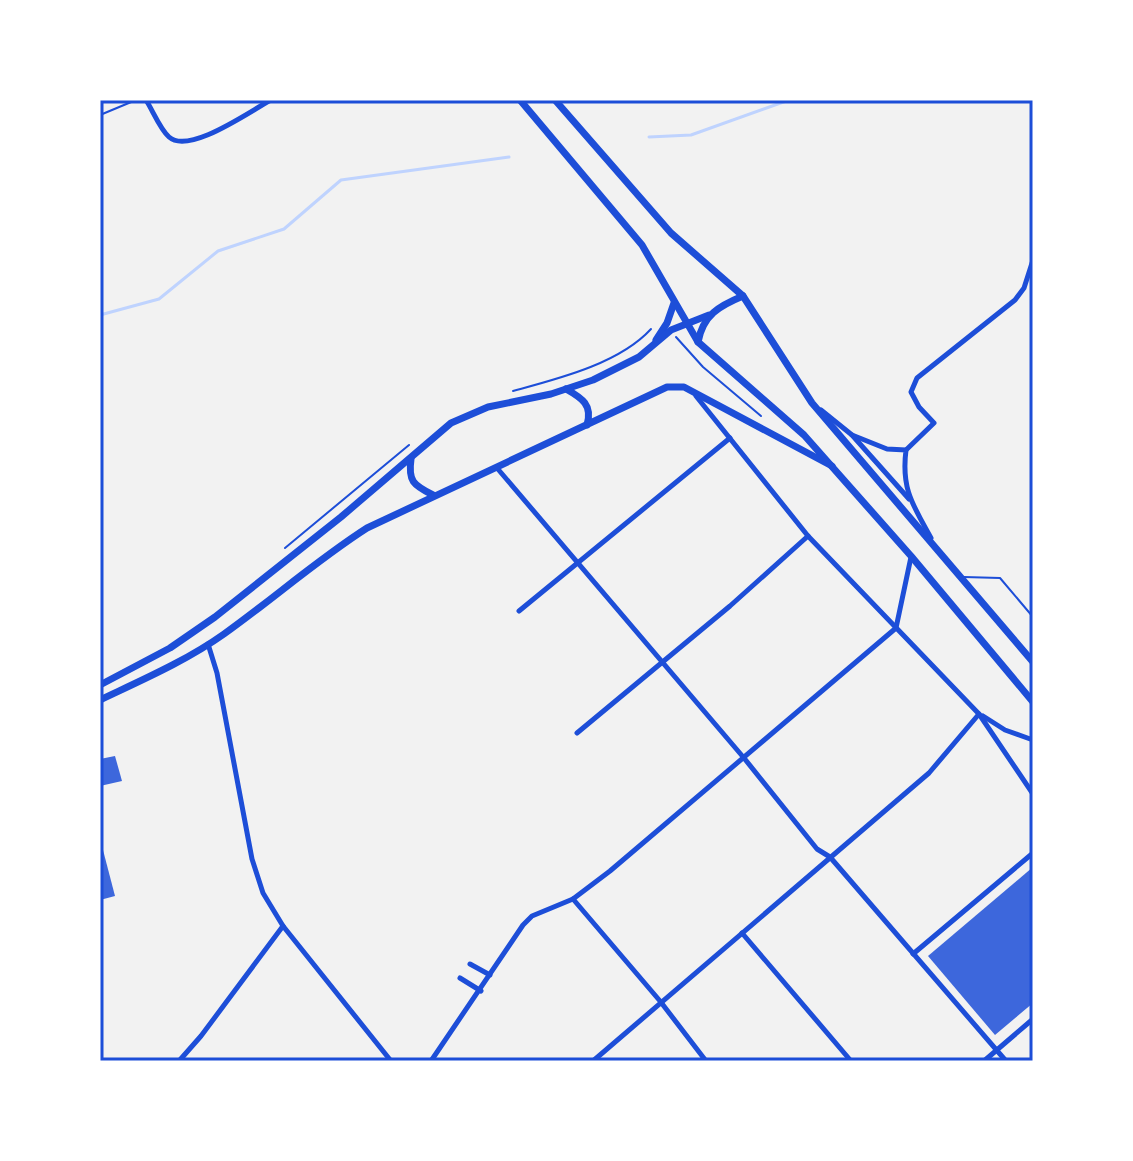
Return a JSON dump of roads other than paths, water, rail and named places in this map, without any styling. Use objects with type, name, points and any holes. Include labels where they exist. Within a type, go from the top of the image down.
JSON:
[{"type":"main road","points":[[520,100],[636,236],[698,342],[789,420],[832,466],[1033,702]]},
{"type":"main road","points":[[555,100],[671,233],[743,296],[812,403],[1033,662]]},
{"type":"main road","points":[[698,342],[701,327],[709,315],[718,307],[743,296]]},
{"type":"main road","points":[[669,327],[674,303]]},
{"type":"main road","points":[[100,685],[170,648],[215,617],[341,517],[451,423],[474,412],[593,380],[639,357],[669,327],[709,315]]},
{"type":"main road","points":[[100,700],[208,644],[329,552],[367,528],[667,387],[684,387],[832,466]]},
{"type":"main road","points":[[566,389],[583,399],[588,406],[590,415],[587,425]]},
{"type":"main road","points":[[411,459],[409,472],[412,481],[433,495]]},
{"type":"street","points":[[146,100],[170,138],[181,143],[196,141],[271,100]]},
{"type":"street","points":[[939,553],[912,503],[903,473],[906,450],[934,423],[919,407],[911,392],[917,378],[1015,300],[1024,288],[1033,260]]},
{"type":"street","points":[[695,393],[808,536],[979,714],[1033,794]]},
{"type":"street","points":[[812,403],[852,435],[912,503]]},
{"type":"street","points":[[852,435],[887,449],[906,450]]},
{"type":"street","points":[[519,611],[730,438]]},
{"type":"street","points":[[497,468],[744,758],[817,849],[830,857],[1006,1061]]},
{"type":"street","points":[[577,733],[730,606],[808,536]]},
{"type":"street","points":[[431,1061],[532,916],[573,899],[610,871],[896,628],[911,556]]},
{"type":"street","points":[[208,644],[217,673],[252,859],[263,893],[283,926],[391,1061]]},
{"type":"street","points":[[979,714],[1005,730],[1033,740]]},
{"type":"street","points":[[593,1061],[929,773],[979,714]]},
{"type":"street","points":[[913,954],[1033,853]]},
{"type":"street","points":[[573,899],[660,1001],[706,1061]]},
{"type":"street","points":[[179,1061],[283,926]]},
{"type":"street","points":[[742,933],[851,1061]]},
{"type":"street","points":[[470,964],[490,975]]},
{"type":"street","points":[[460,978],[481,991]]},
{"type":"street","points":[[984,1061],[1033,1019]]},
{"type":"lane","points":[[100,115],[136,100]]},
{"type":"lane","points":[[959,576],[1000,578],[1033,617]]},
{"type":"waterway","points":[[649,137],[691,135],[789,100]]},
{"type":"waterway","points":[[100,315],[159,299],[218,251],[284,229],[341,180],[509,157]]}]
